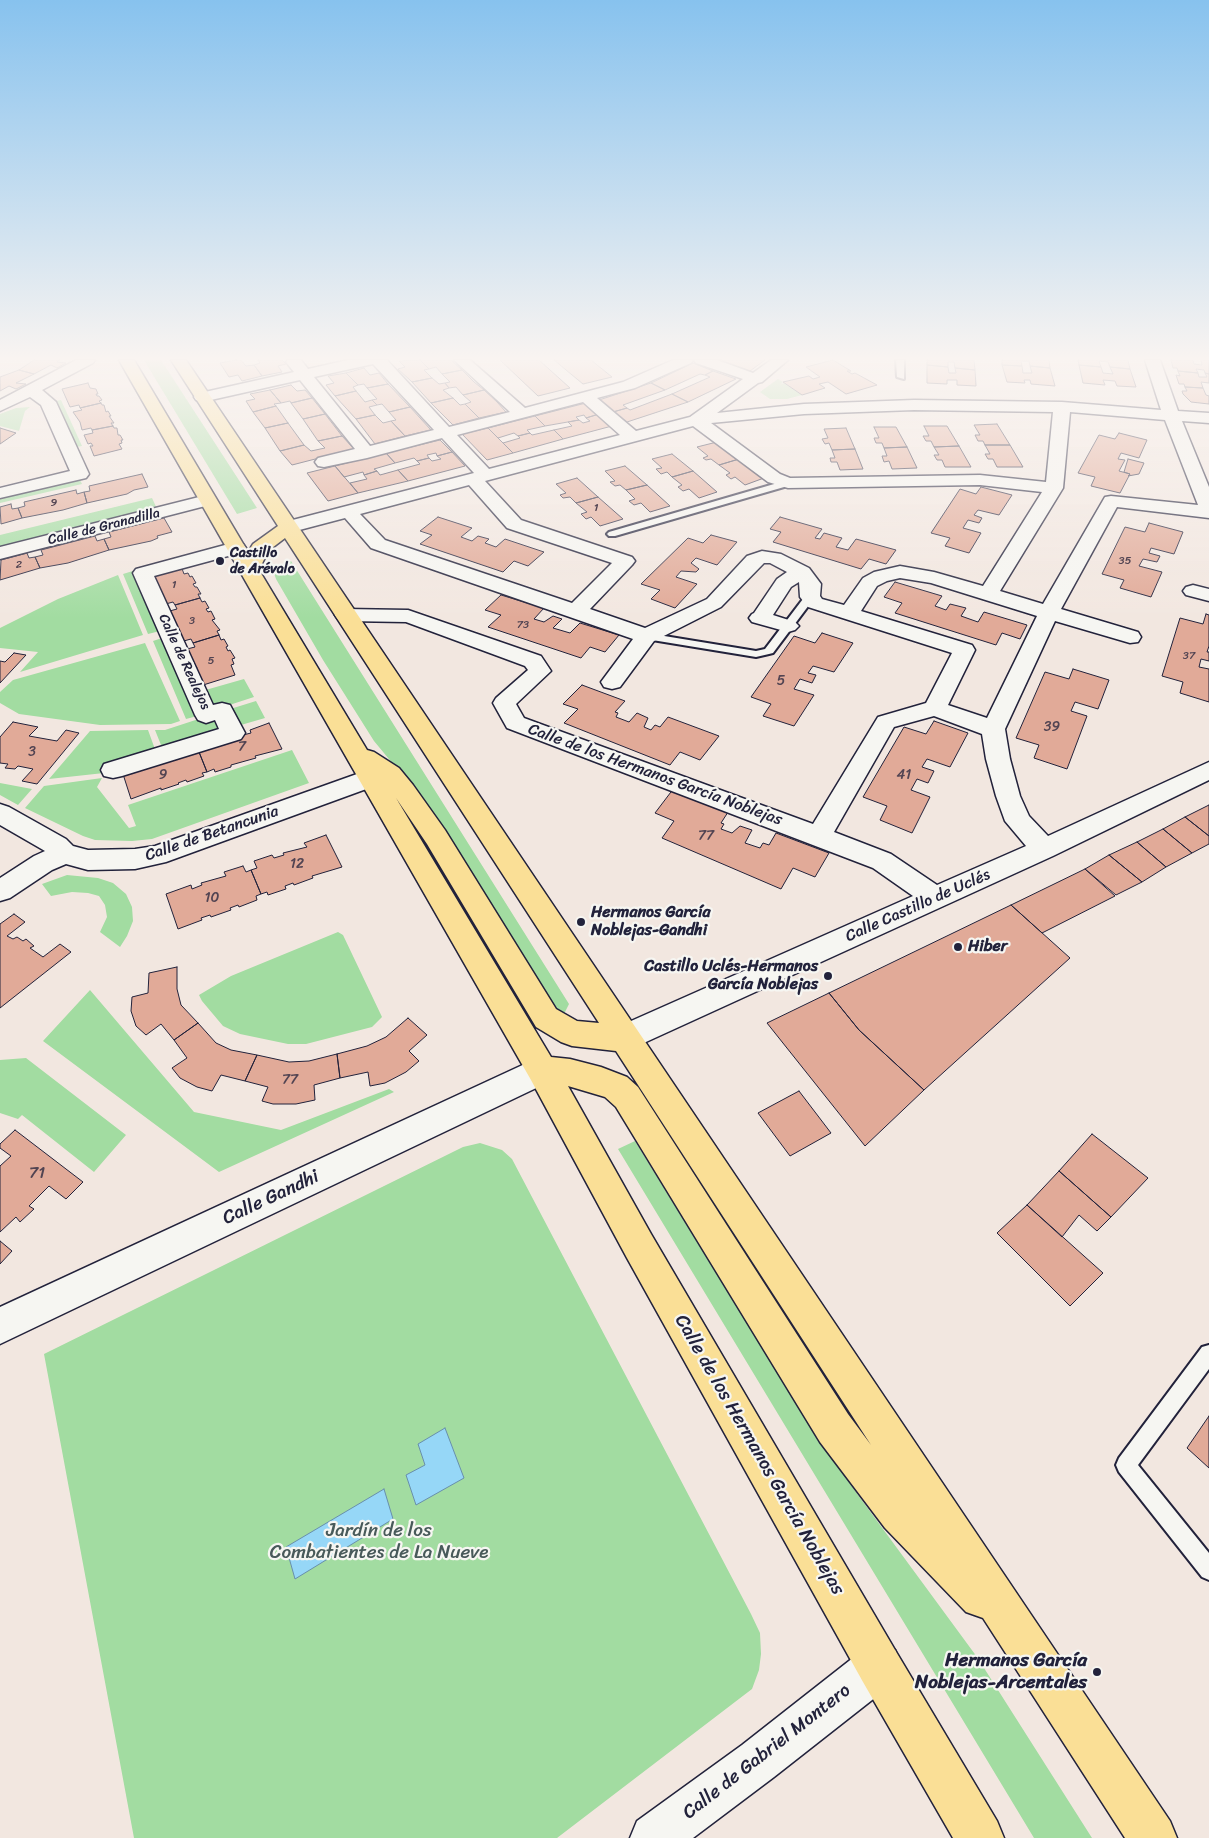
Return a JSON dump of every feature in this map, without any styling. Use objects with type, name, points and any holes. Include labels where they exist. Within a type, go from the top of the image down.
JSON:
[{"type":"main road","name":"Calle de los Hermanos García Noblejas","points":[[176,446],[542,1070],[639,1246],[879,1666],[980,1838]]},
{"type":"main road","points":[[234,446],[1153,1838]]},
{"type":"main road","points":[[250,571],[260,548],[288,527]]},
{"type":"main road","name":"Calle de los Hermanos García Noblejas","points":[[356,751],[390,774],[404,791],[436,837],[546,1018],[572,1033],[624,1038]]},
{"type":"main road","points":[[542,1070],[624,1038]]},
{"type":"main road","points":[[542,1070],[570,1073],[601,1081],[616,1088],[627,1097],[834,1428],[899,1514],[1024,1641]]},
{"type":"street","points":[[0,493],[80,474],[67,446]]},
{"type":"street","points":[[362,446],[367,452]]},
{"type":"street","points":[[324,462],[392,446]]},
{"type":"street","points":[[456,446],[514,524],[625,561],[576,611]]},
{"type":"street","points":[[288,527],[599,446]]},
{"type":"street","points":[[731,446],[774,478],[788,482],[980,480],[1054,488]]},
{"type":"street","points":[[989,593],[1054,488],[1058,446]]},
{"type":"street","points":[[1044,849],[1018,821],[1008,796],[998,759],[994,729],[1049,612],[1112,501],[1209,510],[1204,483],[1186,446]]},
{"type":"street","name":"Calle de Granadilla","points":[[0,553],[207,500]]},
{"type":"street","points":[[349,511],[360,526],[378,544],[646,636]]},
{"type":"street","name":"Calle de Realejos","points":[[113,770],[233,733],[222,710],[206,715],[143,573],[236,548]]},
{"type":"street","points":[[612,682],[646,636],[714,603],[754,560],[762,557],[774,558],[802,572],[811,584],[812,600],[848,614],[964,650],[935,708]]},
{"type":"street","points":[[788,626],[760,618],[784,583],[802,572]]},
{"type":"street","points":[[848,614],[870,582],[881,576],[900,572],[934,578],[989,593],[1130,637]]},
{"type":"street","name":"Calle de los Hermanos García Noblejas","points":[[345,615],[408,616],[533,661],[540,671],[504,703],[515,724],[882,861],[935,898]]},
{"type":"street","points":[[819,836],[886,722],[935,708],[994,729]]},
{"type":"street","name":"Calle Castillo de Uclés","points":[[624,1038],[1044,849],[1209,770]]},
{"type":"street","name":"Calle de Betancunia","points":[[0,813],[57,846],[64,854],[88,860],[135,859],[157,855],[371,778]]},
{"type":"street","points":[[0,891],[43,863],[64,854]]},
{"type":"street","name":"Calle Gandhi","points":[[0,1326],[542,1070]]},
{"type":"street","name":"Calle de Gabriel Montero","points":[[654,1838],[758,1761],[879,1666]]},
{"type":"lane","points":[[612,534],[788,482]]},
{"type":"lane","points":[[646,636],[756,654],[769,651],[788,626],[812,600]]},
{"type":"lane","points":[[1209,1354],[1126,1466],[1209,1570]]},
{"type":"green space","points":[[196,446],[217,446],[257,508],[237,514]]},
{"type":"green space","points":[[80,480],[82,484],[0,503],[0,499]]},
{"type":"green space","points":[[152,498],[158,511],[0,550],[0,535]]},
{"type":"green space","points":[[291,561],[569,1004],[565,1012],[559,1014],[398,770],[374,741],[323,660],[274,573],[277,567]]},
{"type":"green space","points":[[136,570],[164,630],[148,634],[123,574]]},
{"type":"green space","points":[[118,575],[143,635],[20,672],[38,652],[0,648],[0,628],[58,599]]},
{"type":"green space","points":[[165,637],[201,715],[186,719],[153,641]]},
{"type":"green space","points":[[145,643],[180,721],[171,724],[100,725],[19,714],[0,703],[0,692],[13,680]]},
{"type":"green space","points":[[244,679],[254,697],[211,711],[202,691]]},
{"type":"green space","points":[[256,701],[265,718],[234,727],[227,710]]},
{"type":"green space","points":[[220,712],[227,729],[163,750],[155,730],[165,730]]},
{"type":"green space","points":[[148,730],[156,752],[104,773],[49,779],[90,731]]},
{"type":"green space","points":[[292,750],[309,783],[152,839],[132,841],[95,840],[25,808],[44,786],[102,778],[97,787],[129,828],[136,826],[128,805]]},
{"type":"green space","points":[[0,783],[32,789],[18,805],[0,795]]},
{"type":"green space","points":[[67,875],[98,878],[113,883],[126,894],[132,907],[133,921],[120,947],[100,932],[107,917],[105,905],[99,896],[72,892],[51,896],[42,884]]},
{"type":"green space","points":[[338,932],[343,935],[382,1017],[372,1027],[306,1044],[288,1044],[240,1034],[223,1026],[199,995],[231,976]]},
{"type":"green space","points":[[90,990],[194,1112],[281,1130],[389,1089],[394,1092],[219,1172],[43,1041]]},
{"type":"green space","points":[[26,1058],[126,1135],[94,1172],[22,1115],[18,1119],[0,1113],[0,1060]]},
{"type":"green space","points":[[635,1141],[812,1429],[977,1657],[1092,1838],[1034,1838],[618,1149]]},
{"type":"green space","name":"Jardín de los Combatientes de La Nueve","points":[[480,1143],[502,1150],[512,1159],[751,1614],[760,1633],[761,1654],[759,1670],[752,1689],[557,1838],[134,1838],[44,1354],[463,1147]]},
{"type":"water","points":[[445,1428],[464,1478],[416,1505],[406,1475],[425,1465],[418,1444]]},
{"type":"water","points":[[384,1489],[393,1519],[295,1579],[286,1547]]},
{"type":"building","points":[[90,446],[120,446],[122,449],[94,456]]},
{"type":"building","points":[[277,446],[301,446],[280,451]]},
{"type":"building","points":[[301,446],[305,446],[311,451],[325,448],[323,446],[351,446],[354,449],[292,465],[280,451]]},
{"type":"building","points":[[416,446],[446,446],[452,452],[437,456],[436,453],[427,455],[429,458],[417,461],[414,458],[395,463],[386,453]]},
{"type":"building","points":[[473,446],[506,446],[513,453],[487,460]]},
{"type":"building","points":[[506,446],[539,446],[513,453]]},
{"type":"building","points":[[722,446],[739,459],[719,465],[711,459],[706,460],[703,458],[708,456],[697,447]]},
{"type":"building","points":[[830,446],[854,446],[855,449],[832,450]]},
{"type":"building","points":[[883,446],[907,447],[884,448]]},
{"type":"building","points":[[933,446],[959,446],[934,447]]},
{"type":"building","points":[[959,446],[971,467],[945,467],[942,460],[937,460],[934,455],[939,455],[934,447]]},
{"type":"building","points":[[985,446],[1010,446],[1023,467],[997,467],[993,459],[988,459],[985,454],[990,454]]},
{"type":"building","points":[[1093,446],[1144,446],[1139,458],[1121,453],[1118,459],[1125,460],[1119,471],[1130,474],[1120,493],[1091,486],[1095,477],[1078,473]]},
{"type":"building","points":[[907,447],[917,468],[892,469],[889,461],[884,462],[882,456],[887,456],[884,448]]},
{"type":"building","points":[[855,449],[863,469],[840,470],[837,462],[831,462],[830,458],[835,458],[832,450]]},
{"type":"building","points":[[452,452],[465,466],[408,481],[398,470],[420,464],[417,461],[429,458],[432,461],[441,459],[437,456]]},
{"type":"building","points":[[386,453],[395,463],[374,469],[377,471],[364,475],[363,472],[344,477],[335,466]]},
{"type":"building","points":[[672,454],[693,471],[672,477],[667,472],[661,474],[656,469],[662,468],[652,459]]},
{"type":"building","points":[[739,459],[764,478],[745,485],[735,477],[731,479],[726,475],[730,473],[719,465]]},
{"type":"building","points":[[1128,459],[1144,463],[1139,474],[1128,476],[1130,474],[1124,472]]},
{"type":"building","points":[[335,466],[358,493],[328,501],[307,473]]},
{"type":"building","points":[[625,466],[647,485],[626,490],[620,485],[615,486],[610,482],[615,481],[605,471]]},
{"type":"building","points":[[398,470],[408,481],[358,493],[350,483],[367,479],[364,475],[377,471],[380,475]]},
{"type":"building","points":[[693,471],[717,492],[699,498],[689,489],[683,491],[678,487],[682,485],[672,477]]},
{"type":"building","points":[[142,474],[148,487],[87,503],[84,492],[90,491],[89,486]]},
{"type":"building","points":[[577,478],[598,497],[576,503],[570,497],[563,498],[560,495],[566,493],[556,484]]},
{"type":"building","points":[[647,485],[670,506],[650,512],[641,503],[634,505],[629,501],[635,499],[626,490]]},
{"type":"building","points":[[981,487],[1012,495],[999,515],[978,510],[974,515],[982,518],[979,523],[968,520],[963,528],[981,533],[969,553],[945,546],[950,538],[931,533],[960,489],[976,494]]},
{"type":"building","points":[[76,490],[77,494],[84,492],[87,503],[22,518],[18,508],[25,506],[24,502]]},
{"type":"building","points":[[598,497],[623,519],[600,526],[591,517],[586,519],[581,514],[587,512],[576,503]]},
{"type":"building","points":[[11,504],[12,509],[18,508],[22,518],[1,524],[0,507]]},
{"type":"building","points":[[438,517],[472,528],[461,537],[472,541],[478,536],[489,539],[485,543],[496,547],[505,539],[544,552],[528,566],[514,561],[503,572],[420,544],[432,535],[420,531]]},
{"type":"building","points":[[780,517],[822,529],[815,538],[820,539],[824,533],[842,538],[836,547],[848,550],[856,539],[896,550],[886,564],[869,559],[861,569],[773,542],[781,532],[770,529]]},
{"type":"building","points":[[164,518],[172,532],[157,536],[158,538],[151,541],[109,550],[104,539],[111,537],[109,532]]},
{"type":"building","points":[[1149,523],[1183,532],[1174,554],[1151,548],[1149,553],[1160,556],[1157,562],[1143,559],[1139,566],[1162,572],[1151,597],[1120,588],[1124,580],[1102,574],[1125,527],[1145,532]]},
{"type":"building","points":[[711,535],[737,542],[717,565],[696,558],[691,563],[699,569],[696,572],[681,571],[676,577],[697,584],[675,608],[651,599],[660,590],[641,584],[688,538],[703,543]]},
{"type":"building","points":[[95,536],[97,541],[104,539],[109,550],[68,563],[40,568],[35,557],[43,555],[41,550]]},
{"type":"building","points":[[27,553],[29,558],[35,557],[40,568],[0,580],[1,560]]},
{"type":"building","points":[[181,566],[184,574],[188,573],[190,577],[192,576],[196,583],[193,584],[201,594],[198,594],[200,598],[175,605],[173,602],[162,605],[149,575]]},
{"type":"building","points":[[895,582],[942,596],[935,606],[946,610],[950,604],[966,608],[961,616],[978,622],[984,612],[1027,625],[1020,639],[1002,633],[996,645],[895,613],[902,603],[884,597]]},
{"type":"building","points":[[501,595],[544,608],[534,619],[544,622],[553,616],[562,619],[553,628],[570,633],[580,623],[619,635],[605,652],[590,647],[581,658],[488,627],[501,615],[485,610]]},
{"type":"building","points":[[200,598],[202,602],[205,601],[209,608],[206,609],[208,612],[211,611],[215,619],[212,620],[220,630],[217,631],[219,635],[193,643],[191,639],[180,642],[166,612],[177,609],[175,605]]},
{"type":"building","points":[[1206,614],[1209,615],[1209,646],[1207,652],[1209,652],[1209,661],[1201,659],[1199,667],[1209,669],[1209,702],[1180,693],[1183,682],[1162,676],[1180,618],[1203,624]]},
{"type":"building","points":[[822,633],[853,643],[834,672],[813,666],[808,673],[816,675],[812,683],[800,679],[794,689],[814,695],[794,726],[763,716],[771,704],[751,697],[794,636],[815,643]]},
{"type":"building","points":[[219,635],[221,640],[224,639],[228,646],[226,647],[228,651],[230,650],[235,658],[232,659],[234,664],[231,665],[235,675],[200,686],[192,669],[197,668],[194,663],[190,665],[183,650],[195,647],[193,643]]},
{"type":"building","points":[[14,653],[26,655],[0,683],[0,661],[5,662]]},
{"type":"building","points":[[1073,669],[1109,680],[1098,709],[1075,702],[1071,711],[1087,716],[1067,769],[1034,758],[1039,745],[1016,738],[1045,672],[1069,679]]},
{"type":"building","points":[[582,685],[625,701],[615,712],[618,713],[616,717],[629,722],[637,713],[648,718],[644,727],[651,730],[655,725],[660,727],[668,717],[719,736],[700,760],[680,752],[670,765],[564,723],[578,709],[563,704]]},
{"type":"building","points":[[934,721],[968,733],[950,767],[927,759],[922,767],[934,771],[928,783],[917,779],[911,790],[930,797],[912,833],[880,820],[887,806],[863,797],[904,727],[926,734]]},
{"type":"building","points":[[13,722],[38,727],[29,736],[57,741],[66,730],[79,733],[37,784],[22,781],[33,769],[18,766],[15,769],[5,768],[8,764],[0,763],[0,737]]},
{"type":"building","points":[[269,723],[282,749],[255,756],[256,758],[215,772],[214,769],[207,772],[199,752],[205,750],[203,745],[251,733],[250,730]]},
{"type":"building","points":[[192,748],[194,754],[199,752],[207,772],[202,773],[204,776],[187,782],[186,780],[131,799],[122,771]]},
{"type":"building","points":[[674,788],[730,809],[721,823],[724,824],[721,829],[732,833],[740,826],[752,830],[745,843],[760,848],[763,843],[769,845],[776,833],[829,853],[815,877],[793,868],[781,889],[662,838],[674,821],[655,813]]},
{"type":"building","points":[[1209,805],[1209,836],[1185,817]]},
{"type":"building","points":[[1185,817],[1209,836],[1209,844],[1192,853],[1163,829]]},
{"type":"building","points":[[1163,829],[1192,853],[1166,867],[1137,842]]},
{"type":"building","points":[[326,835],[342,867],[312,876],[313,878],[294,885],[293,883],[285,886],[286,889],[268,895],[267,892],[261,894],[251,870],[257,868],[254,861],[272,855],[274,858],[284,855],[283,853],[307,847],[304,843]]},
{"type":"building","points":[[1137,842],[1166,867],[1142,882],[1109,855]]},
{"type":"building","points":[[1109,855],[1142,882],[1116,895],[1085,869]]},
{"type":"building","points":[[243,866],[246,872],[251,870],[261,894],[256,896],[257,900],[239,907],[238,905],[230,908],[231,910],[211,917],[210,915],[201,918],[202,920],[178,929],[166,894],[191,885],[192,889],[202,885],[201,883],[226,876],[224,872]]},
{"type":"building","points":[[1085,869],[1115,896],[1042,933],[1011,905]]},
{"type":"building","points":[[1011,905],[1070,958],[924,1090],[859,1030],[829,993]]},
{"type":"building","points":[[14,914],[25,922],[7,936],[13,939],[17,937],[23,941],[26,939],[34,946],[30,948],[43,957],[60,944],[71,952],[0,1008],[0,924]]},
{"type":"building","points":[[177,967],[177,989],[181,1005],[198,1023],[174,1040],[161,1024],[146,1035],[136,1026],[131,1011],[132,997],[148,993],[149,973]]},
{"type":"building","points":[[829,993],[859,1030],[924,1090],[865,1146],[767,1023]]},
{"type":"building","points":[[408,1018],[427,1035],[409,1051],[419,1061],[406,1072],[385,1083],[370,1086],[368,1072],[340,1078],[337,1054],[367,1046],[386,1037]]},
{"type":"building","points":[[198,1023],[216,1043],[231,1050],[257,1055],[245,1081],[221,1075],[212,1091],[197,1087],[180,1078],[172,1068],[187,1058],[174,1040]]},
{"type":"building","points":[[337,1054],[340,1078],[314,1085],[315,1100],[296,1104],[273,1104],[262,1101],[268,1087],[245,1081],[257,1055],[289,1062],[309,1061]]},
{"type":"building","points":[[799,1091],[831,1133],[790,1156],[758,1113]]},
{"type":"building","points":[[15,1130],[83,1182],[66,1199],[49,1186],[29,1206],[34,1209],[20,1222],[16,1217],[0,1232],[0,1166],[11,1156],[0,1148],[0,1144]]},
{"type":"building","points":[[1092,1134],[1148,1178],[1111,1217],[1059,1171]]},
{"type":"building","points":[[1059,1171],[1111,1217],[1097,1231],[1079,1215],[1062,1237],[1027,1205]]},
{"type":"building","points":[[1027,1205],[1103,1273],[1070,1306],[997,1233]]},
{"type":"building","points":[[0,1241],[12,1251],[0,1264]]},
{"type":"building","points":[[1209,1416],[1209,1468],[1187,1448]]},
{"type":"place","name":"Castillo de Arévalo","points":[[220,561]]},
{"type":"place","name":"Hermanos García Noblejas-Gandhi","points":[[581,922]]},
{"type":"place","name":"Hiber","points":[[958,947]]},
{"type":"place","name":"Castillo Uclés-Hermanos García Noblejas","points":[[828,976]]},
{"type":"place","name":"Hermanos García Noblejas-Arcentales","points":[[1097,1672]]}]
